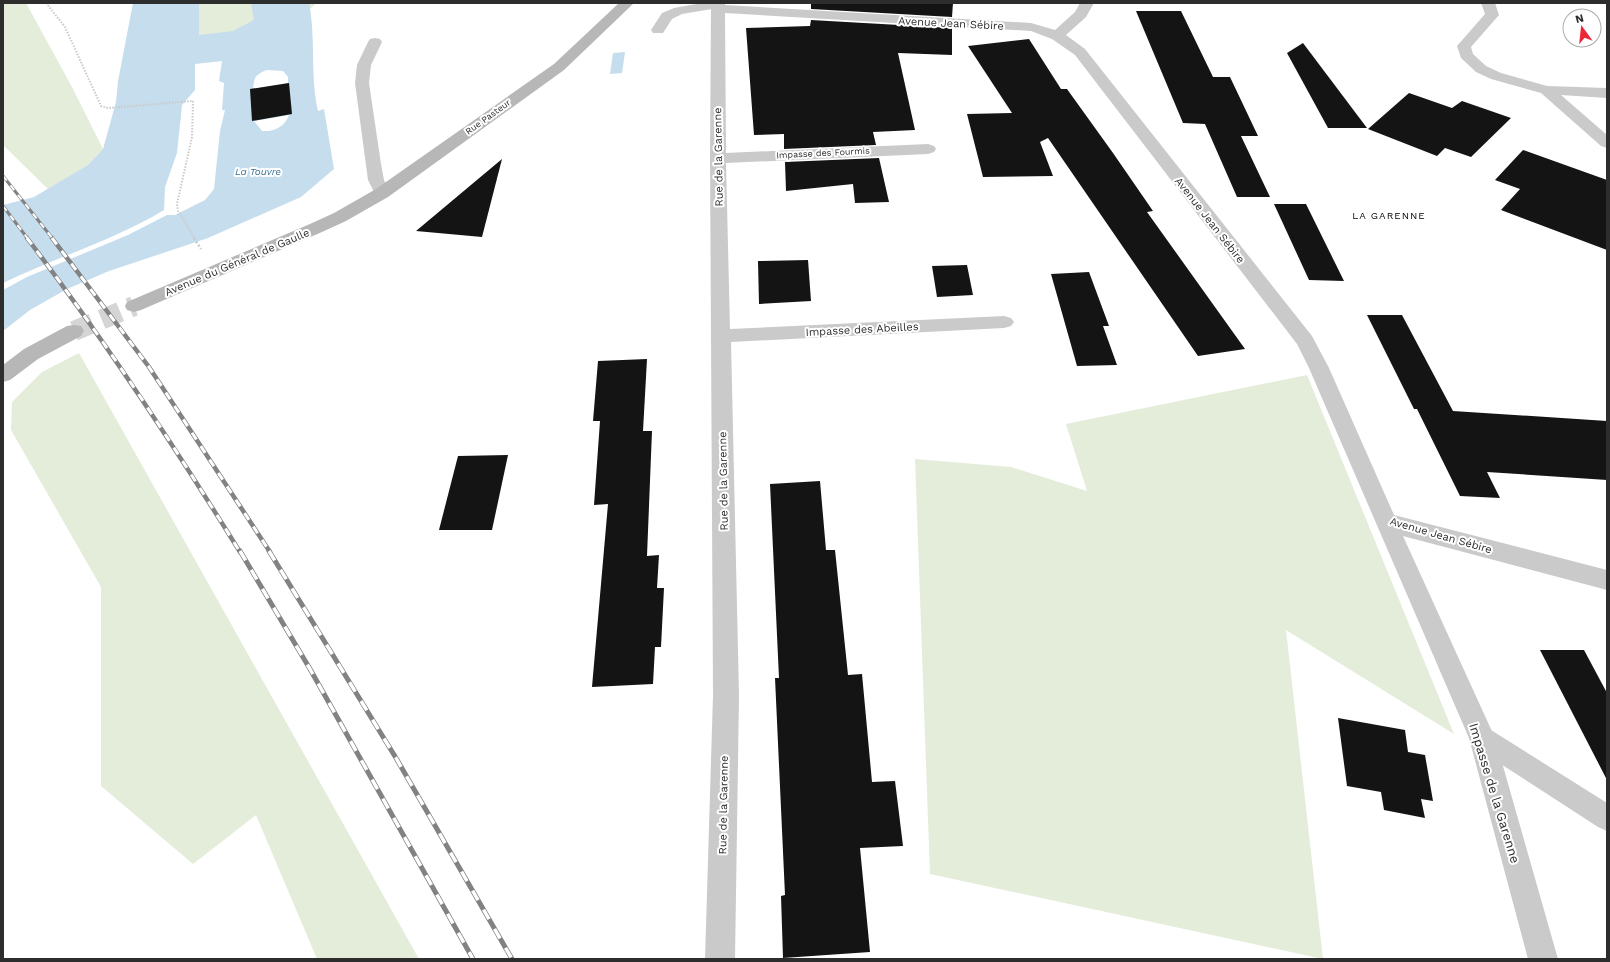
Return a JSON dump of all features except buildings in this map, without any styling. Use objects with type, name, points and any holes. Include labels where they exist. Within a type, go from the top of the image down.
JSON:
[{"type":"street","name":"Rue Pasteur","points":[[340,217],[382,193],[559,67],[627,3]]},
{"type":"street","points":[[1057,35],[1081,14],[1087,3]]},
{"type":"street","points":[[1488,3],[1492,15],[1464,46],[1466,55],[1481,69],[1496,76],[1546,90],[1607,93]]},
{"type":"street","name":"Avenue Jean Sébire","points":[[719,5],[1031,27],[1057,35],[1067,40],[1080,52],[1305,341],[1319,368],[1386,522],[1607,580]]},
{"type":"street","name":"Rue de la Garenne","points":[[719,5],[718,158],[726,695],[720,959]]},
{"type":"street","points":[[1546,90],[1607,143]]},
{"type":"street","name":"Impasse des Fourmis","points":[[718,158],[928,149]]},
{"type":"street","name":"Avenue du Général de Gaulle","points":[[134,306],[249,258],[340,217]]},
{"type":"street","name":"Impasse des Abeilles","points":[[721,336],[1004,322]]},
{"type":"street","points":[[3,375],[31,354],[74,331]]},
{"type":"street","name":"Impasse de la Garenne","points":[[1386,522],[1482,738],[1543,959]]},
{"type":"lane","points":[[658,30],[667,16],[679,11],[719,5]]},
{"type":"lane","points":[[375,42],[364,65],[362,83],[373,164],[376,180],[382,193]]},
{"type":"lane","points":[[1482,738],[1607,818]]},
{"type":"path","points":[[46,3],[65,27],[101,106],[108,108],[193,101],[192,137],[177,204],[178,211],[199,246]]},
{"type":"green space","points":[[3,3],[26,3],[73,89],[103,149],[88,165],[48,189],[3,145]]},
{"type":"green space","points":[[172,3],[316,3],[310,9],[172,49]]},
{"type":"green space","points":[[79,353],[419,959],[317,959],[256,815],[193,864],[101,786],[101,587],[11,430],[12,402],[42,372]]},
{"type":"green space","points":[[1307,375],[1454,734],[1286,630],[1323,959],[930,874],[915,459],[1011,467],[1087,491],[1066,424]]},
{"type":"water","name":"La Touvre","points":[[133,3],[199,3],[199,35],[233,31],[254,20],[251,3],[309,3],[316,98],[318,111],[324,109],[334,169],[301,197],[208,238],[109,271],[67,289],[30,310],[3,331],[3,290],[27,277],[128,235],[167,215],[175,215],[205,200],[214,189],[220,131],[225,110],[222,110],[224,83],[219,81],[222,61],[195,64],[195,90],[182,105],[177,153],[165,187],[164,210],[125,231],[3,283],[3,205],[34,197],[88,165],[103,149],[116,102],[118,81]],"holes":[[[267,70],[283,71],[288,77],[288,83],[253,89],[256,76]],[[289,115],[282,126],[270,131],[262,131],[254,121]]]},
{"type":"water","points":[[625,52],[622,73],[610,74],[613,53]]},
{"type":"tunnel","points":[[74,331],[134,306]]},
{"type":"railway","points":[[3,176],[53,239]]},
{"type":"railway","points":[[3,206],[28,239]]},
{"type":"railway","points":[[27,238],[111,353],[240,552]]},
{"type":"railway","points":[[52,238],[149,367],[270,552]]},
{"type":"railway","points":[[240,551],[310,669],[473,959]]},
{"type":"railway","points":[[269,551],[396,758],[512,959]]},
{"type":"district","name":"LA GARENNE","points":[[1389,215]]}]
